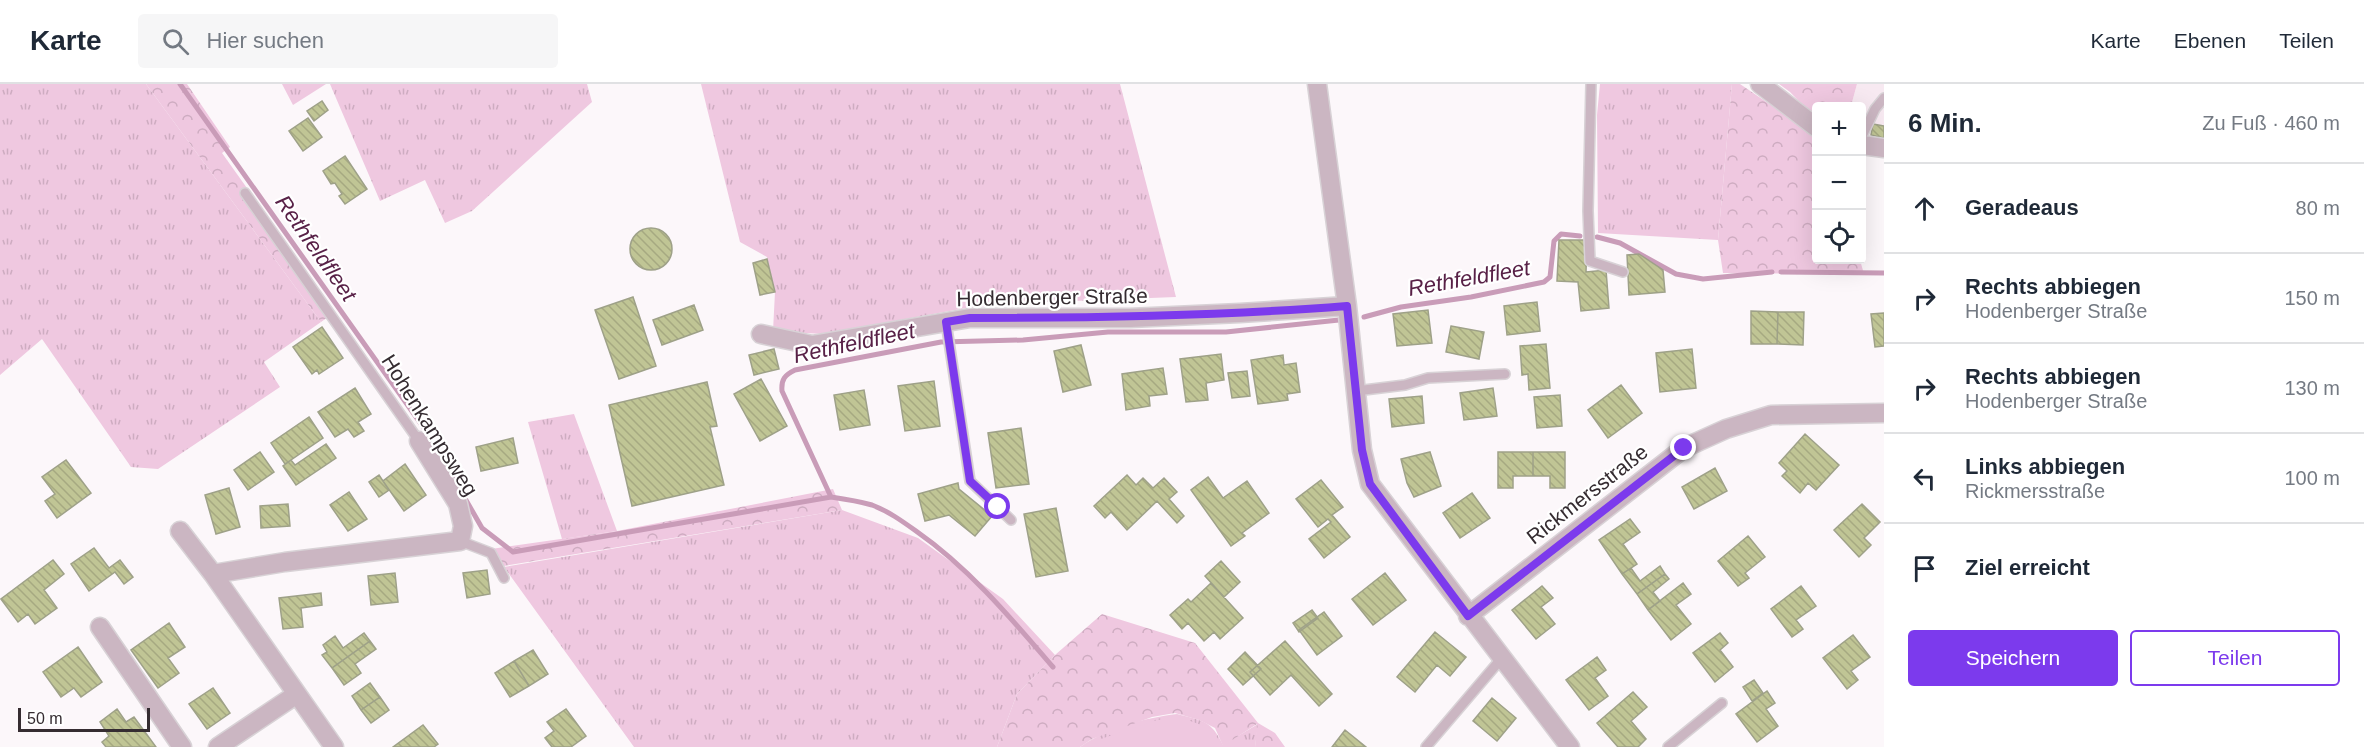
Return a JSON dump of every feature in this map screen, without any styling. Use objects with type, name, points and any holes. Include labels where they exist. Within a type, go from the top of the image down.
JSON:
[{"type":"street","points":[[1317,84],[1347,306],[1362,450],[1370,484],[1468,616],[1570,747]]},
{"type":"street","points":[[1760,84],[1812,124]]},
{"type":"street","points":[[1866,146],[1884,148]]},
{"type":"street","name":"Hodenberger Straße","points":[[761,334],[812,345],[970,318],[1130,318],[1347,306]]},
{"type":"street","name":"Rickmersstraße","points":[[1468,616],[1684,448],[1726,429],[1771,415],[1884,413]]},
{"type":"street","name":"Hohenkampsweg","points":[[419,441],[458,504],[463,526],[460,541]]},
{"type":"street","points":[[180,531],[213,574],[334,747]]},
{"type":"street","points":[[213,574],[285,562],[460,541]]},
{"type":"street","points":[[99,627],[183,747]]},
{"type":"street","points":[[219,747],[297,694]]},
{"type":"lane","points":[[1592,84],[1588,211],[1590,261],[1623,272]]},
{"type":"lane","points":[[1866,128],[1875,109],[1884,98]]},
{"type":"lane","name":"Hohenkampsweg","points":[[245,194],[419,441]]},
{"type":"lane","points":[[946,322],[970,481],[1011,520]]},
{"type":"lane","points":[[1356,391],[1405,385],[1428,378],[1505,374]]},
{"type":"lane","points":[[460,541],[491,553],[504,578]]},
{"type":"lane","points":[[1426,747],[1501,658]]},
{"type":"lane","points":[[1668,747],[1722,703]]},
{"type":"shaded area","points":[[1857,84],[1884,84],[1884,141],[1866,139],[1866,102],[1852,102]]},
{"type":"green space","points":[[0,84],[146,84],[321,322],[264,362],[280,387],[158,469],[131,467],[42,339],[0,375]]},
{"type":"green space","points":[[146,84],[187,84],[230,147],[222,153],[335,312],[321,322]]},
{"type":"green space","points":[[282,84],[326,84],[293,105]]},
{"type":"green space","points":[[330,84],[587,84],[592,102],[472,211],[445,223],[425,180],[380,201]]},
{"type":"green space","points":[[701,84],[1120,84],[1176,297],[1022,303],[966,308],[823,334],[773,331],[775,292],[767,257],[740,242]]},
{"type":"green space","points":[[1600,84],[1732,84],[1718,240],[1598,233],[1597,115]]},
{"type":"green space","points":[[1732,84],[1740,84],[1812,133],[1812,264],[1861,264],[1864,274],[1723,273],[1718,240]]},
{"type":"green space","points":[[1779,84],[1857,84],[1852,102],[1812,102],[1812,115]]},
{"type":"green space","points":[[574,414],[617,531],[562,539],[528,422]]},
{"type":"green space","points":[[833,489],[842,510],[504,566],[491,549],[617,531]]},
{"type":"green space","points":[[842,510],[918,538],[1003,599],[1055,655],[1017,694],[997,747],[634,747],[504,567]]},
{"type":"green space","points":[[1102,614],[1195,643],[1258,723],[1275,733],[1285,747],[1255,747],[1257,724],[1223,746],[1215,728],[1199,720],[1175,713],[1152,717],[1092,739],[1080,747],[997,747],[1017,694],[1055,655]]},
{"type":"green space","points":[[1177,714],[1210,726],[1223,745],[1258,724],[1255,747],[1080,747],[1102,734],[1126,725]]},
{"type":"green space","points":[[1177,716],[1212,729],[1223,747],[1084,747],[1092,742],[1153,721]]},
{"type":"building","points":[[322,101],[328,110],[314,121],[307,111]]},
{"type":"building","points":[[308,118],[322,137],[303,151],[289,131]]},
{"type":"building","points":[[1873,124],[1884,126],[1884,138],[1871,135]]},
{"type":"building","points":[[345,156],[367,189],[345,204],[339,196],[342,194],[335,183],[331,184],[323,171]]},
{"type":"building","points":[[651,228],[659,229],[666,234],[671,241],[671,257],[666,264],[659,269],[651,270],[643,269],[636,264],[631,257],[630,249],[631,241],[636,234],[643,229]]},
{"type":"building","points":[[1559,240],[1587,240],[1586,272],[1606,270],[1609,308],[1581,311],[1578,282],[1557,281]]},
{"type":"building","points":[[1639,254],[1663,270],[1665,292],[1629,295],[1627,255]]},
{"type":"building","points":[[767,259],[775,292],[760,295],[753,263]]},
{"type":"building","points":[[633,297],[656,366],[619,379],[595,310]]},
{"type":"building","points":[[1537,302],[1540,331],[1507,335],[1504,306]]},
{"type":"building","points":[[694,305],[703,330],[662,345],[653,320]]},
{"type":"building","points":[[1428,310],[1432,343],[1397,346],[1393,314]]},
{"type":"building","points":[[1751,311],[1778,312],[1777,344],[1751,344]]},
{"type":"building","points":[[1778,312],[1804,312],[1803,345],[1777,344]]},
{"type":"building","points":[[1884,313],[1884,346],[1875,347],[1871,314]]},
{"type":"building","points":[[1451,326],[1484,332],[1479,359],[1446,352]]},
{"type":"building","points":[[322,327],[343,358],[319,374],[317,370],[312,374],[293,347]]},
{"type":"building","points":[[1546,344],[1550,388],[1529,390],[1528,374],[1522,375],[1520,346]]},
{"type":"building","points":[[1081,345],[1091,385],[1063,392],[1054,351]]},
{"type":"building","points":[[774,349],[779,369],[754,375],[749,355]]},
{"type":"building","points":[[1692,349],[1696,388],[1660,392],[1656,353]]},
{"type":"building","points":[[1221,354],[1224,380],[1206,383],[1208,400],[1186,402],[1180,359]]},
{"type":"building","points":[[1283,355],[1284,365],[1296,363],[1300,392],[1287,394],[1288,400],[1258,404],[1251,360]]},
{"type":"building","points":[[1163,368],[1167,394],[1149,396],[1150,406],[1126,410],[1122,374]]},
{"type":"building","points":[[1247,371],[1250,396],[1232,398],[1228,373]]},
{"type":"building","points":[[761,379],[787,426],[760,441],[734,394]]},
{"type":"building","points":[[934,381],[940,426],[905,431],[898,386]]},
{"type":"building","points":[[707,382],[717,426],[710,427],[724,485],[632,506],[609,405]]},
{"type":"building","points":[[1621,385],[1642,413],[1608,438],[1588,410]]},
{"type":"building","points":[[355,388],[371,414],[358,422],[364,431],[354,437],[348,429],[335,437],[318,412]]},
{"type":"building","points":[[1493,388],[1497,416],[1464,420],[1460,393]]},
{"type":"building","points":[[864,390],[870,425],[840,430],[834,395]]},
{"type":"building","points":[[1560,395],[1562,426],[1537,428],[1534,397]]},
{"type":"building","points":[[1422,396],[1424,423],[1392,427],[1389,399]]},
{"type":"building","points":[[309,417],[323,438],[285,464],[271,443]]},
{"type":"building","points":[[1021,428],[1029,484],[996,488],[988,433]]},
{"type":"building","points":[[1805,434],[1839,465],[1816,490],[1808,483],[1800,493],[1782,476],[1787,471],[1779,463]]},
{"type":"building","points":[[513,438],[518,463],[481,471],[476,447]]},
{"type":"building","points":[[326,444],[336,458],[296,485],[283,466],[291,460],[295,465]]},
{"type":"building","points":[[260,452],[274,472],[248,490],[234,470]]},
{"type":"building","points":[[1430,452],[1441,486],[1414,497],[1407,483],[1401,459]]},
{"type":"building","points":[[1498,452],[1533,452],[1533,476],[1513,476],[1513,488],[1498,488]]},
{"type":"building","points":[[1533,452],[1565,452],[1565,488],[1550,488],[1550,476],[1533,476]]},
{"type":"building","points":[[66,460],[91,493],[57,518],[45,501],[55,494],[42,477]]},
{"type":"building","points":[[405,464],[426,495],[404,511],[383,481]]},
{"type":"building","points":[[1715,468],[1727,491],[1694,509],[1682,487]]},
{"type":"building","points":[[379,475],[389,490],[379,497],[369,482]]},
{"type":"building","points":[[1127,475],[1136,485],[1143,478],[1153,488],[1164,478],[1177,492],[1169,499],[1184,516],[1177,523],[1157,501],[1127,530],[1111,512],[1105,518],[1094,506]]},
{"type":"building","points":[[1208,477],[1223,498],[1247,481],[1269,513],[1242,533],[1245,536],[1231,546],[1191,490]]},
{"type":"building","points":[[1321,480],[1343,507],[1332,515],[1350,537],[1324,558],[1309,539],[1331,522],[1328,519],[1318,527],[1296,499]]},
{"type":"building","points":[[958,483],[959,489],[992,516],[975,536],[949,515],[925,521],[918,494]]},
{"type":"building","points":[[229,488],[240,527],[216,534],[205,495]]},
{"type":"building","points":[[349,492],[367,519],[348,531],[330,505]]},
{"type":"building","points":[[1472,493],[1490,518],[1460,538],[1443,513]]},
{"type":"building","points":[[288,504],[290,526],[261,528],[260,506]]},
{"type":"building","points":[[1862,504],[1880,522],[1864,538],[1871,545],[1859,557],[1834,530]]},
{"type":"building","points":[[1056,508],[1068,571],[1036,577],[1024,514]]},
{"type":"building","points":[[1630,519],[1640,532],[1623,544],[1637,564],[1622,574],[1599,540]]},
{"type":"building","points":[[1748,536],[1765,557],[1745,573],[1749,578],[1738,586],[1718,561]]},
{"type":"building","points":[[94,548],[109,568],[120,560],[133,577],[124,584],[115,572],[89,591],[71,564]]},
{"type":"building","points":[[53,560],[64,574],[44,590],[57,608],[35,624],[28,614],[18,622],[1,599]]},
{"type":"building","points":[[1221,561],[1240,582],[1224,597],[1205,576]]},
{"type":"building","points":[[1660,566],[1665,574],[1637,594],[1622,574],[1631,568],[1640,581]]},
{"type":"building","points":[[487,570],[490,594],[467,598],[463,573]]},
{"type":"building","points":[[395,573],[398,602],[371,605],[368,576]]},
{"type":"building","points":[[1385,573],[1406,600],[1373,625],[1352,599]]},
{"type":"building","points":[[1665,574],[1669,579],[1653,592],[1660,601],[1648,610],[1637,594]]},
{"type":"building","points":[[1211,583],[1243,618],[1220,639],[1214,632],[1204,641],[1188,623],[1182,629],[1170,615],[1188,599],[1191,602]]},
{"type":"building","points":[[1683,583],[1691,594],[1676,605],[1691,624],[1671,640],[1648,610]]},
{"type":"building","points":[[1542,586],[1553,598],[1541,607],[1555,624],[1536,639],[1512,610]]},
{"type":"building","points":[[1801,586],[1816,606],[1796,620],[1803,629],[1792,637],[1771,609]]},
{"type":"building","points":[[321,593],[322,605],[301,608],[303,627],[283,629],[279,598]]},
{"type":"building","points":[[1312,610],[1318,618],[1299,632],[1293,623]]},
{"type":"building","points":[[1324,612],[1342,636],[1317,655],[1299,630]]},
{"type":"building","points":[[169,623],[185,647],[168,658],[179,673],[158,688],[131,650]]},
{"type":"building","points":[[1435,632],[1466,657],[1450,676],[1437,665],[1415,692],[1397,677]]},
{"type":"building","points":[[364,633],[370,641],[332,668],[322,655],[327,652],[323,645],[335,636],[343,648]]},
{"type":"building","points":[[1720,633],[1728,643],[1720,650],[1733,667],[1715,682],[1693,653]]},
{"type":"building","points":[[1853,635],[1870,657],[1851,671],[1858,680],[1847,689],[1823,658]]},
{"type":"building","points":[[370,641],[376,649],[355,664],[361,673],[344,685],[332,668]]},
{"type":"building","points":[[1285,641],[1332,694],[1319,706],[1291,675],[1270,695],[1250,672]]},
{"type":"building","points":[[78,647],[102,682],[81,697],[74,688],[61,697],[43,672]]},
{"type":"building","points":[[533,650],[548,674],[529,686],[514,661]]},
{"type":"building","points":[[1245,652],[1261,669],[1243,685],[1228,669]]},
{"type":"building","points":[[1597,657],[1606,670],[1595,678],[1608,696],[1589,710],[1566,680]]},
{"type":"building","points":[[514,661],[529,686],[510,697],[495,673]]},
{"type":"building","points":[[1754,680],[1763,693],[1752,701],[1743,687]]},
{"type":"building","points":[[370,683],[380,697],[361,710],[352,696]]},
{"type":"building","points":[[213,688],[230,713],[207,729],[189,704]]},
{"type":"building","points":[[1767,691],[1775,703],[1766,709],[1778,726],[1757,742],[1736,714]]},
{"type":"building","points":[[1633,692],[1647,707],[1631,721],[1646,739],[1638,747],[1618,747],[1597,723]]},
{"type":"building","points":[[380,697],[389,710],[371,723],[361,710]]},
{"type":"building","points":[[1492,698],[1516,718],[1497,741],[1473,721]]},
{"type":"building","points":[[117,709],[126,722],[134,717],[156,747],[106,747],[102,742],[109,736],[100,722]]},
{"type":"building","points":[[566,709],[586,736],[571,747],[552,747],[545,738],[554,731],[547,722]]},
{"type":"building","points":[[423,725],[438,744],[434,747],[393,747]]},
{"type":"building","points":[[1345,730],[1366,747],[1332,747]]},
{"type":"waterway","name":"Rethfeldfleet","points":[[180,84],[426,431]]},
{"type":"waterway","name":"Rethfeldfleet","points":[[1364,317],[1401,307],[1471,297],[1544,282],[1550,277],[1554,241],[1561,234],[1580,236]]},
{"type":"waterway","name":"Rethfeldfleet","points":[[1597,237],[1620,243],[1676,274],[1703,279],[1772,272]]},
{"type":"waterway","name":"Rethfeldfleet","points":[[1781,272],[1884,273]]},
{"type":"waterway","name":"Rethfeldfleet","points":[[831,497],[782,391],[784,378],[795,370],[941,342],[1023,340],[1108,332],[1226,332],[1339,320]]},
{"type":"waterway","name":"Rethfeldfleet","points":[[435,446],[482,528],[513,552],[831,497],[872,505],[889,513],[935,545],[972,577],[1053,667]]},
{"type":"route","points":[[998,507],[970,481],[946,322],[970,318],[1130,318],[1347,306],[1362,450],[1370,484],[1468,616],[1684,448]]}]
